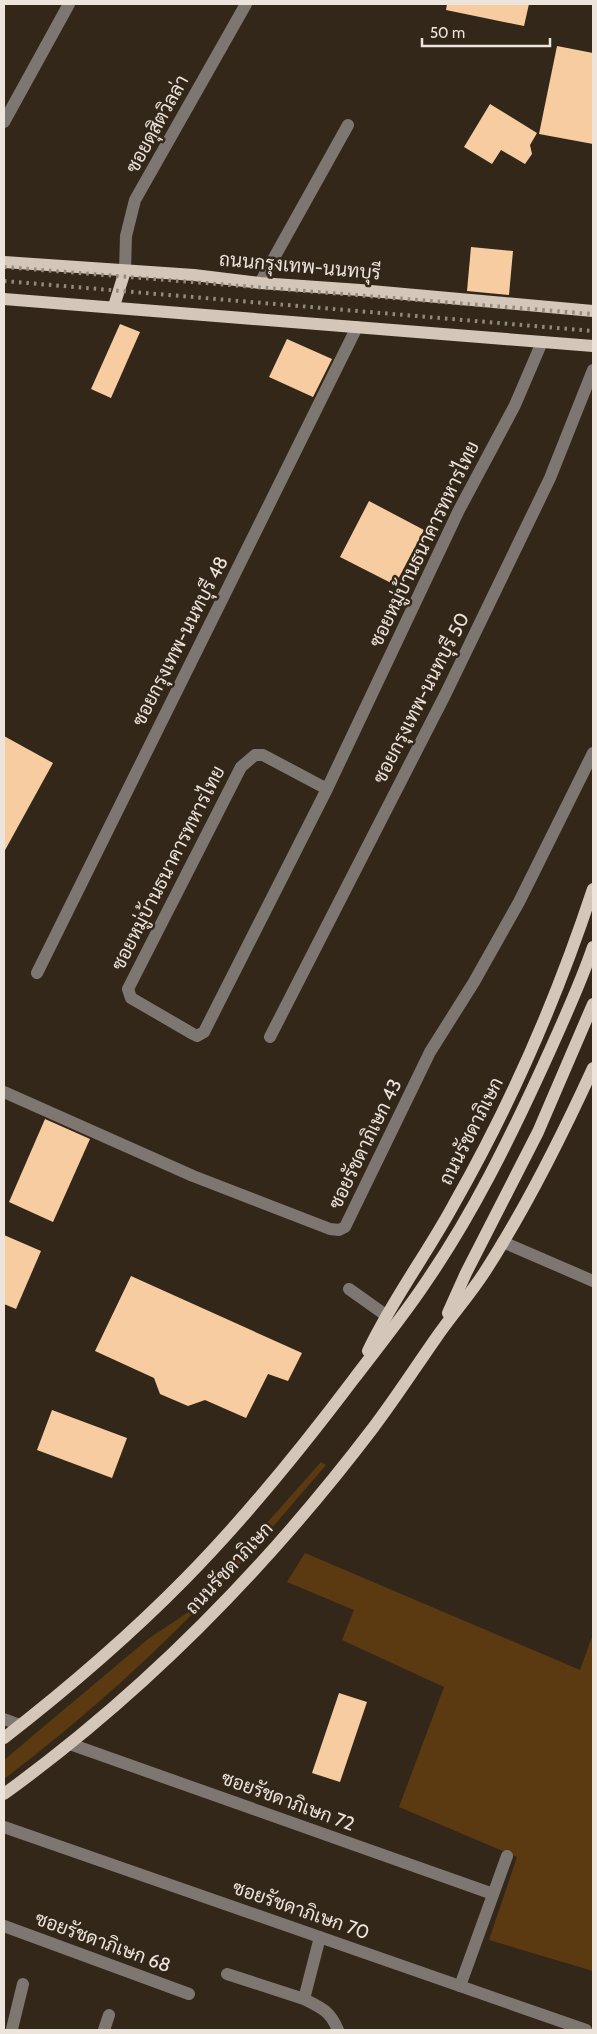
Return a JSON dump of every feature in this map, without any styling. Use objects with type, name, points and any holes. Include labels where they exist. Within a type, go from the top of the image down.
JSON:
[{"type":"main road","name":"ถนนกรุงเทพ-นนทบุรี","points":[[4,262],[194,275],[260,283],[593,311]]},
{"type":"main road","points":[[114,306],[125,271]]},
{"type":"main road","points":[[4,298],[593,346]]},
{"type":"main road","name":"ถนนรัชดาภิเษก","points":[[356,1376],[387,1316],[454,1205],[501,1119],[562,979],[593,889]]},
{"type":"main road","name":"ถนนรัชดาภิเษก","points":[[4,1738],[97,1662],[184,1580],[222,1540],[280,1474],[408,1308],[469,1214],[519,1119],[563,1022],[593,948]]},
{"type":"main road","name":"ถนนรัชดาภิเษก","points":[[442,1330],[466,1273],[538,1132],[593,1004]]},
{"type":"main road","name":"ถนนรัชดาภิเษก","points":[[4,1794],[70,1744],[157,1668],[262,1562],[298,1521],[374,1426],[482,1276],[552,1153],[593,1068]]},
{"type":"street","points":[[4,122],[69,4]]},
{"type":"street","name":"ซอยดุสิตวิลล่า","points":[[125,271],[126,236],[135,200],[246,4]]},
{"type":"street","points":[[260,283],[348,125]]},
{"type":"street","name":"ซอยกรุงเทพ-นนทบุรี 48","points":[[37,973],[357,327]]},
{"type":"street","name":"ซอยหมู่บ้านธนาคารทหารไทย","points":[[327,789],[263,755],[255,755],[241,767],[128,989],[131,998],[197,1036],[204,1032],[327,789],[451,527],[515,405],[542,342]]},
{"type":"street","name":"ซอยกรุงเทพ-นนทบุรี 50","points":[[270,1037],[446,693],[533,514],[558,461],[593,370]]},
{"type":"street","name":"ซอยรัชดาภิเษก 43","points":[[4,1092],[193,1176],[330,1229],[339,1230],[345,1227],[430,1052],[474,982],[519,902],[593,753]]},
{"type":"street","points":[[503,1242],[593,1282]]},
{"type":"street","points":[[349,1289],[387,1316]]},
{"type":"street","points":[[4,1719],[20,1725]]},
{"type":"street","name":"ซอยรัชดาภิเษก 72","points":[[70,1744],[492,1894]]},
{"type":"street","name":"ซอยรัชดาภิเษก 70","points":[[4,1827],[586,2030]]},
{"type":"street","points":[[460,1986],[506,1856]]},
{"type":"street","name":"ซอยรัชดาภิเษก 68","points":[[4,1926],[189,1994]]},
{"type":"street","points":[[304,1999],[320,1937]]},
{"type":"street","points":[[227,1974],[304,1999],[324,2009],[333,2017],[338,2030]]},
{"type":"street","points":[[10,2028],[23,1984]]},
{"type":"street","points":[[104,2030],[109,2015]]},
{"type":"shaded area","points":[[321,1462],[326,1465],[252,1551],[174,1633],[91,1709],[4,1779],[4,1760],[148,1639],[187,1613]]},
{"type":"shaded area","points":[[305,1553],[580,1670],[593,1634],[593,1971],[489,1940],[517,1857],[399,1807],[444,1687],[342,1640],[354,1610],[287,1582]]},
{"type":"building","points":[[447,4],[529,4],[524,26],[446,10]]},
{"type":"building","points":[[557,46],[593,53],[593,144],[539,134]]},
{"type":"building","points":[[490,104],[537,133],[530,145],[532,154],[525,164],[501,150],[492,164],[464,147]]},
{"type":"building","points":[[471,247],[513,251],[509,295],[467,291]]},
{"type":"building","points":[[120,324],[140,332],[111,398],[91,389]]},
{"type":"building","points":[[287,339],[332,359],[313,397],[269,377]]},
{"type":"building","points":[[369,501],[424,530],[395,585],[340,557]]},
{"type":"building","points":[[4,736],[53,763],[4,852]]},
{"type":"building","points":[[45,1119],[90,1139],[53,1222],[9,1202]]},
{"type":"building","points":[[4,1235],[41,1251],[16,1309],[4,1304]]},
{"type":"building","points":[[131,1276],[302,1353],[288,1381],[268,1374],[246,1418],[205,1400],[188,1406],[160,1394],[154,1378],[95,1351]]},
{"type":"building","points":[[52,1410],[127,1438],[112,1478],[37,1450]]},
{"type":"building","points":[[339,1693],[367,1702],[340,1782],[312,1773]]},
{"type":"railway","points":[[4,267],[593,314]]},
{"type":"railway","points":[[4,281],[593,331]]}]
